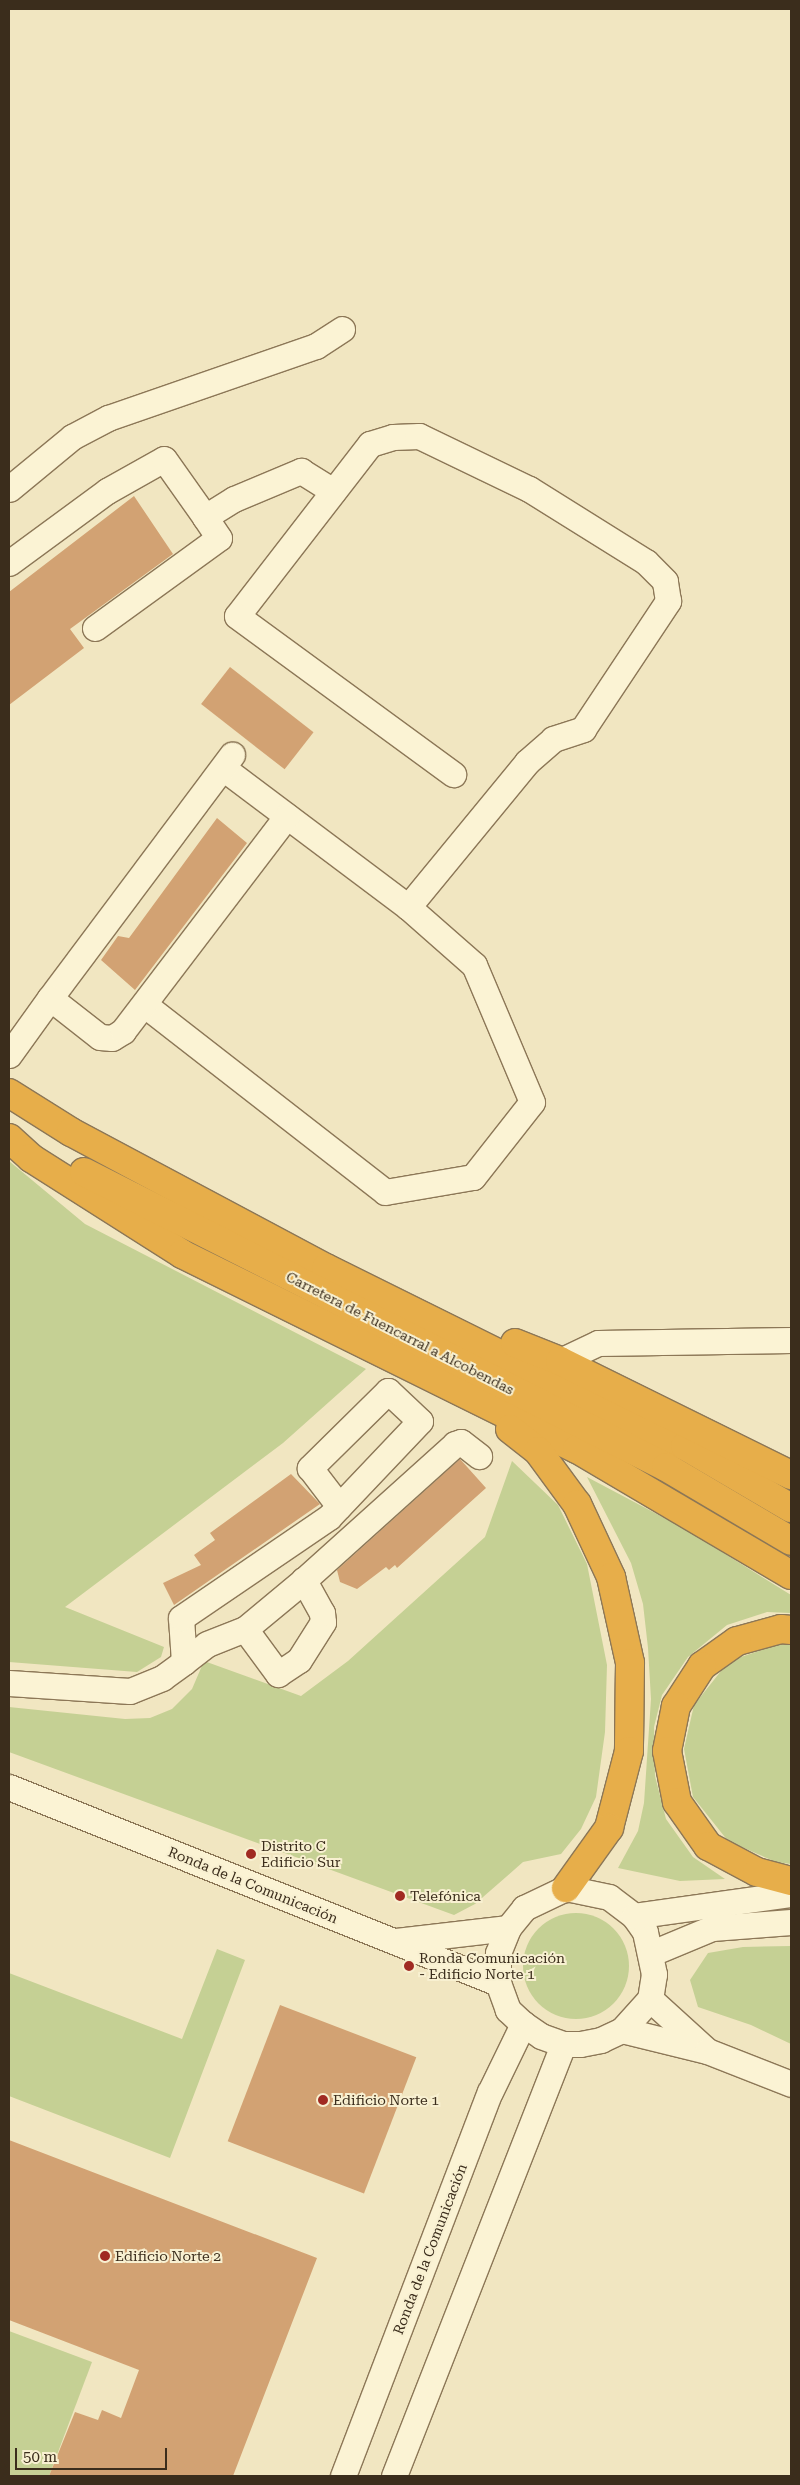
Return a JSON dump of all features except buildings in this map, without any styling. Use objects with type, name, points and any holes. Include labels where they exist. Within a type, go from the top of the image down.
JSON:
[{"type":"highway","name":"Carretera de Fuencarral a Alcobendas","points":[[9,1093],[71,1132],[326,1268],[686,1446],[791,1508]]},
{"type":"highway","name":"Carretera de Fuencarral a Alcobendas","points":[[9,1125],[91,1176],[666,1467],[791,1541]]},
{"type":"highway","points":[[9,1138],[31,1158],[182,1254],[473,1400],[577,1449],[791,1575]]},
{"type":"highway","points":[[326,1268],[560,1361],[780,1470],[791,1480]]},
{"type":"highway","points":[[473,1400],[538,1451],[577,1504],[611,1577],[630,1663],[629,1751],[609,1828],[566,1888]]},
{"type":"highway","points":[[791,1630],[781,1629],[737,1641],[702,1666],[676,1706],[667,1751],[677,1802],[708,1846],[757,1872],[791,1881]]},
{"type":"street","points":[[9,489],[72,437],[108,418],[307,349],[342,329]]},
{"type":"street","points":[[408,908],[527,762],[553,739],[583,730],[668,601],[665,580],[646,562],[529,489],[419,436],[393,437],[370,444],[237,616],[453,774]]},
{"type":"street","points":[[9,562],[107,491],[164,459],[219,538],[95,628]]},
{"type":"street","points":[[205,517],[234,499],[302,471],[333,491]]},
{"type":"street","points":[[9,1055],[227,762],[287,816],[408,908],[474,965],[532,1102],[473,1177],[386,1192],[145,1005]]},
{"type":"street","points":[[50,998],[100,1037],[112,1038],[124,1031],[287,816]]},
{"type":"street","points":[[560,1361],[598,1343],[791,1340]]},
{"type":"street","points":[[184,1662],[182,1618],[330,1517],[420,1421],[388,1391],[310,1468],[340,1506]]},
{"type":"street","points":[[9,1683],[130,1690],[162,1678],[207,1644],[245,1628],[304,1580],[454,1444],[461,1442],[479,1456]]},
{"type":"street","points":[[245,1628],[278,1674],[299,1660],[323,1622],[322,1613],[304,1580]]},
{"type":"street","name":"Ronda de la Comunicación","points":[[9,1788],[498,1983]]},
{"type":"street","points":[[566,1888],[609,1896],[634,1916],[645,1932],[652,1953],[654,1974],[650,1999],[622,2030],[601,2040],[562,2044],[541,2036],[523,2024],[508,2010],[498,1983],[498,1953],[508,1928],[524,1908],[566,1888]]},
{"type":"street","points":[[634,1916],[791,1894]]},
{"type":"street","points":[[652,1953],[712,1928],[791,1922]]},
{"type":"street","points":[[392,1941],[508,1928]]},
{"type":"street","points":[[650,1999],[707,2051]]},
{"type":"street","name":"Ronda de la Comunicación","points":[[343,2476],[490,2092],[523,2024]]},
{"type":"street","points":[[622,2030],[707,2051],[791,2084]]},
{"type":"street","points":[[394,2476],[562,2044]]},
{"type":"green space","points":[[9,1161],[85,1224],[366,1369],[283,1443],[65,1607],[164,1647],[161,1657],[137,1672],[9,1662]]},
{"type":"green space","points":[[512,1461],[558,1505],[587,1564],[607,1665],[605,1732],[596,1797],[581,1829],[561,1854],[523,1862],[475,1904],[454,1915],[9,1752],[9,1707],[125,1719],[150,1718],[172,1709],[192,1689],[204,1661],[301,1696],[348,1661],[485,1537]]},
{"type":"green space","points":[[587,1477],[687,1530],[791,1595],[791,1613],[767,1612],[727,1625],[688,1657],[662,1695],[654,1727],[655,1776],[666,1819],[693,1857],[725,1879],[680,1881],[618,1868],[638,1831],[644,1803],[651,1699],[648,1648],[643,1604],[631,1563]]},
{"type":"green space","points":[[783,1643],[791,1644],[791,1864],[776,1862],[728,1841],[693,1797],[684,1749],[694,1705],[729,1661]]},
{"type":"green space","points":[[576,1913],[596,1917],[613,1929],[625,1946],[629,1966],[625,1986],[613,2003],[596,2015],[576,2019],[556,2015],[539,2003],[527,1986],[523,1966],[527,1946],[539,1929],[556,1917]]},
{"type":"green space","points":[[791,1946],[791,2044],[751,2025],[698,2007],[690,1980],[708,1953],[743,1947]]},
{"type":"green space","points":[[217,1949],[245,1960],[170,2158],[9,2096],[9,1973],[182,2039]]},
{"type":"green space","points":[[9,2331],[92,2362],[49,2476],[9,2476]]},
{"type":"place","name":"Distrito C Edificio Sur","points":[[251,1854]]},
{"type":"place","name":"Telefónica","points":[[400,1896]]},
{"type":"place","name":"Ronda Comunicación - Edificio Norte 1","points":[[409,1966]]},
{"type":"place","name":"Edificio Norte 1","points":[[323,2100]]},
{"type":"place","name":"Edificio Norte 2","points":[[105,2256]]}]
